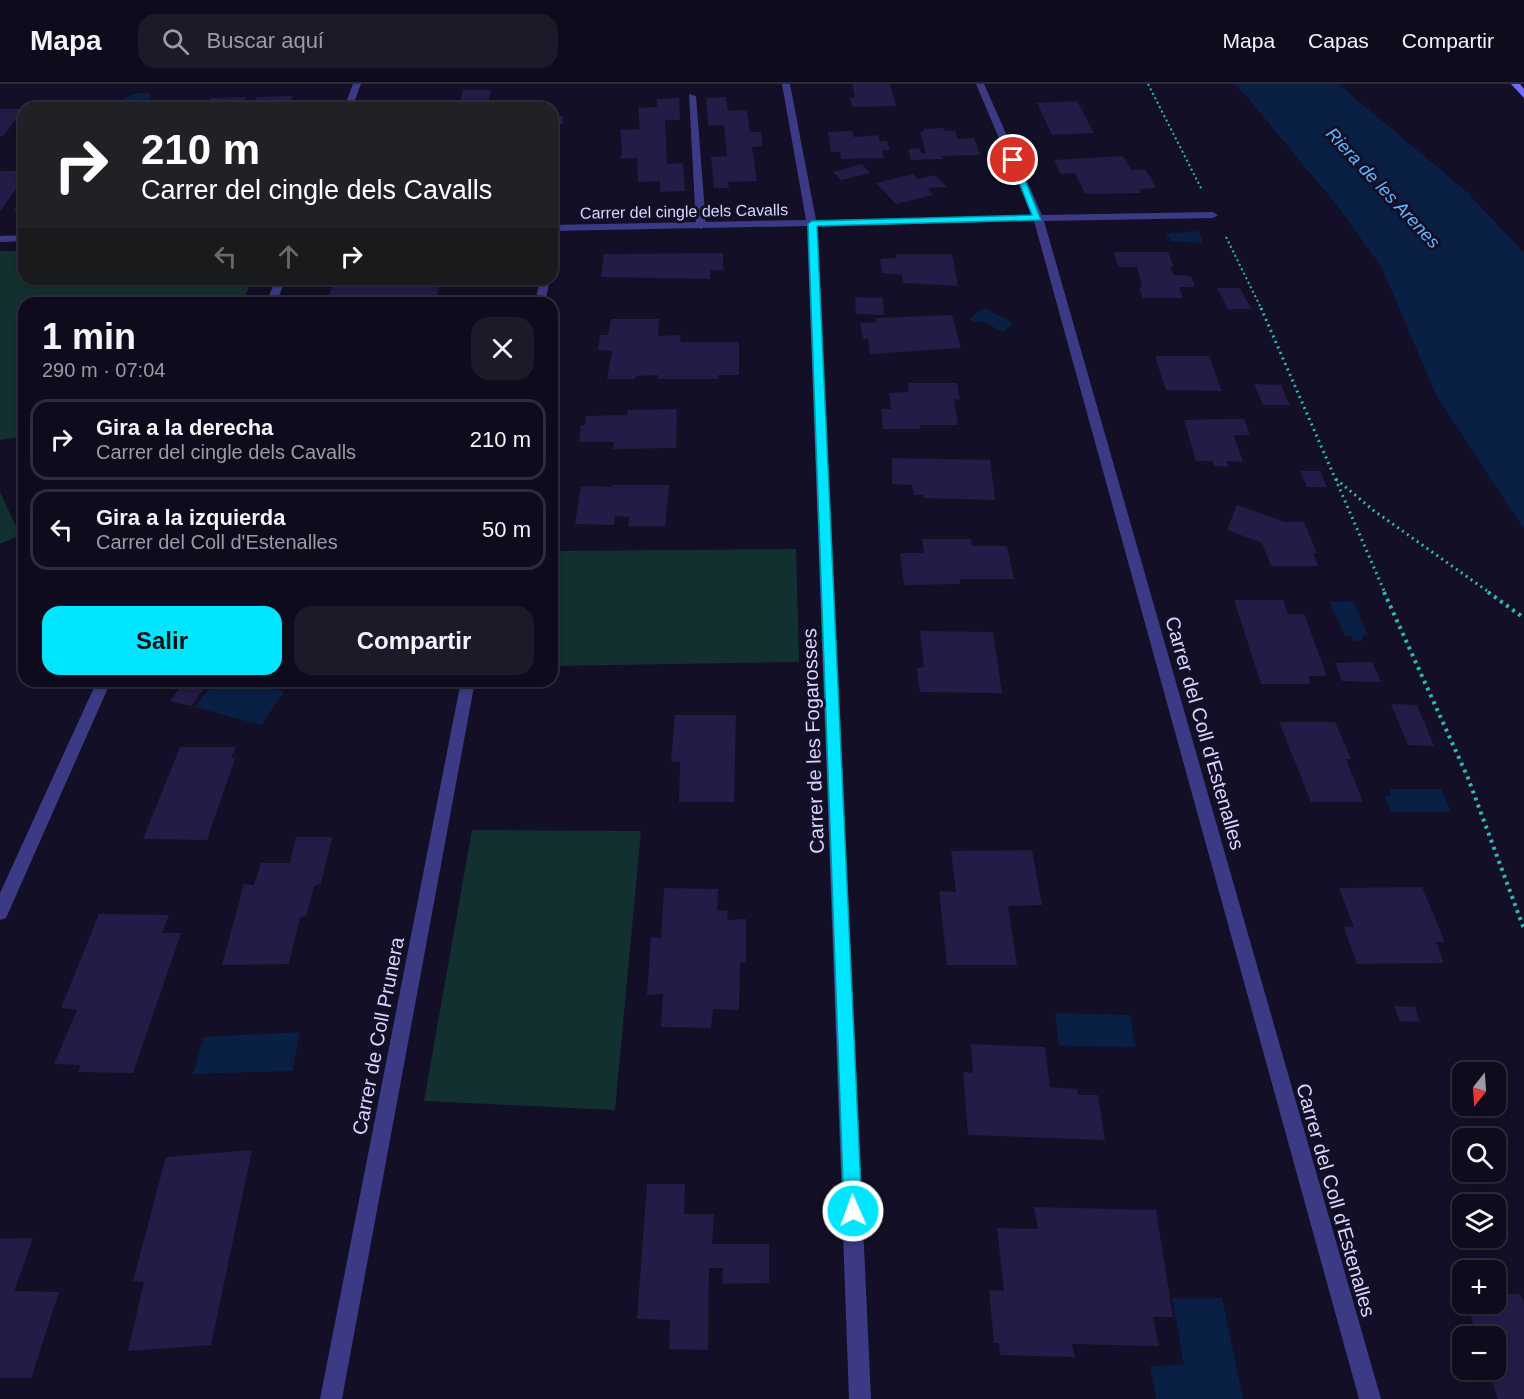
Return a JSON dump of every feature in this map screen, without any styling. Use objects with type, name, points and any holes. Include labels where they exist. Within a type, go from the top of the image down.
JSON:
[{"type":"street","points":[[350,102],[357,84]]},
{"type":"street","name":"Carrer de les Fogarosses","points":[[786,84],[812,224],[860,1399]]},
{"type":"street","name":"Carrer del Coll d'Estenalles","points":[[980,84],[1038,218],[1370,1399]]},
{"type":"street","points":[[1515,84],[1524,95]]},
{"type":"street","points":[[692,96],[701,226]]},
{"type":"street","name":"Carrer del cingle dels Cavalls","points":[[558,228],[1213,214]]},
{"type":"street","points":[[0,238],[18,238]]},
{"type":"street","points":[[0,912],[101,687]]},
{"type":"street","name":"Carrer de Coll Prunera","points":[[331,1399],[467,687]]},
{"type":"path","points":[[1148,84],[1213,214],[1245,271],[1468,778],[1524,929]]},
{"type":"path","points":[[1335,478],[1373,510],[1524,618]]},
{"type":"green space","points":[[0,251],[18,251],[18,285],[250,285],[245,297],[18,297],[18,437],[0,440]]},
{"type":"green space","points":[[0,492],[18,531],[18,536],[0,544]]},
{"type":"green space","points":[[796,549],[799,662],[558,666],[558,551]]},
{"type":"green space","points":[[472,830],[641,831],[615,1110],[424,1101]]},
{"type":"water","name":"Riera de les Arenes","points":[[1234,84],[1338,84],[1467,192],[1524,253],[1524,529],[1436,395],[1381,266],[1335,203]]},
{"type":"water","points":[[137,93],[149,93],[152,98],[143,102],[114,102]]},
{"type":"water","points":[[1196,231],[1200,233],[1203,243],[1172,241],[1165,234]]},
{"type":"water","points":[[984,308],[1013,323],[1003,332],[982,321],[975,322],[969,319]]},
{"type":"water","points":[[1353,601],[1368,635],[1363,635],[1362,641],[1355,641],[1350,636],[1345,636],[1330,602]]},
{"type":"water","points":[[210,687],[264,687],[284,692],[261,725],[195,707]]},
{"type":"water","points":[[1390,789],[1441,789],[1451,812],[1391,812],[1385,796],[1391,796]]},
{"type":"water","points":[[1055,1013],[1130,1015],[1136,1047],[1059,1046]]},
{"type":"water","points":[[300,1032],[292,1071],[193,1074],[204,1037]]},
{"type":"water","points":[[1172,1298],[1222,1298],[1243,1399],[1156,1399],[1150,1366],[1184,1365]]},
{"type":"building","points":[[852,84],[890,84],[896,106],[852,107],[850,98],[855,98]]},
{"type":"building","points":[[463,90],[491,90],[488,102],[400,102],[460,101]]},
{"type":"building","points":[[293,96],[290,102],[255,102],[257,97]]},
{"type":"building","points":[[246,97],[244,102],[208,102],[210,98]]},
{"type":"building","points":[[726,97],[728,111],[747,110],[750,132],[761,132],[763,146],[752,147],[757,181],[728,182],[729,188],[714,188],[711,157],[727,156],[724,125],[708,126],[706,98]]},
{"type":"building","points":[[679,98],[680,120],[665,120],[667,164],[683,163],[685,191],[660,192],[660,181],[638,182],[637,158],[620,159],[622,151],[620,130],[640,129],[638,108],[657,107],[657,99]]},
{"type":"building","points":[[1077,101],[1094,133],[1052,135],[1037,103]]},
{"type":"building","points":[[0,109],[18,109],[18,117],[3,136],[0,136]]},
{"type":"building","points":[[558,116],[563,116],[563,124],[558,124]]},
{"type":"building","points":[[944,128],[945,131],[955,131],[958,139],[974,138],[980,155],[911,160],[908,149],[919,148],[921,153],[926,153],[920,132],[924,131],[923,129]]},
{"type":"building","points":[[852,131],[854,137],[877,135],[880,141],[887,141],[890,150],[882,150],[884,158],[841,159],[840,152],[831,152],[828,132]]},
{"type":"building","points":[[1123,156],[1131,170],[1146,170],[1156,188],[1139,189],[1141,193],[1085,194],[1075,173],[1061,174],[1054,160]]},
{"type":"building","points":[[862,164],[870,173],[841,180],[833,172]]},
{"type":"building","points":[[0,171],[18,171],[18,186],[0,212]]},
{"type":"building","points":[[913,174],[918,179],[935,175],[947,187],[927,188],[933,195],[896,204],[876,183]]},
{"type":"building","points":[[1113,252],[1168,252],[1174,267],[1170,267],[1174,275],[1191,276],[1195,287],[1179,287],[1183,298],[1143,298],[1139,288],[1142,287],[1137,267],[1119,267]]},
{"type":"building","points":[[723,253],[723,270],[710,271],[710,279],[601,277],[604,254]]},
{"type":"building","points":[[896,254],[952,254],[958,286],[903,283],[902,275],[882,273],[880,259],[897,258]]},
{"type":"building","points":[[333,285],[440,285],[436,297],[328,297]]},
{"type":"building","points":[[1217,288],[1240,288],[1251,309],[1228,309]]},
{"type":"building","points":[[855,297],[883,298],[884,315],[856,314]]},
{"type":"building","points":[[952,315],[961,348],[870,354],[868,339],[863,339],[860,323],[876,322],[876,318]]},
{"type":"building","points":[[611,319],[659,319],[658,336],[681,335],[680,342],[739,342],[739,375],[718,375],[718,379],[658,379],[658,375],[636,376],[635,379],[607,379],[612,351],[598,350],[600,335],[608,335]]},
{"type":"building","points":[[1155,356],[1209,356],[1222,391],[1166,390]]},
{"type":"building","points":[[908,383],[957,383],[960,400],[954,399],[958,425],[920,425],[920,429],[883,429],[881,409],[891,409],[889,393],[909,392]]},
{"type":"building","points":[[1254,384],[1281,385],[1290,405],[1263,405]]},
{"type":"building","points":[[677,409],[676,448],[613,449],[614,442],[579,442],[581,425],[585,425],[586,416],[627,415],[628,410]]},
{"type":"building","points":[[1244,419],[1250,435],[1234,435],[1243,462],[1227,461],[1228,467],[1214,466],[1212,461],[1196,461],[1184,420]]},
{"type":"building","points":[[892,458],[990,460],[995,500],[924,498],[923,495],[914,495],[912,485],[892,484]]},
{"type":"building","points":[[1300,471],[1320,471],[1327,487],[1307,487]]},
{"type":"building","points":[[612,485],[669,485],[665,526],[628,526],[629,517],[615,516],[614,525],[575,524],[581,486],[612,487]]},
{"type":"building","points":[[1237,505],[1285,522],[1304,522],[1317,553],[1313,553],[1318,566],[1271,566],[1262,543],[1227,530]]},
{"type":"building","points":[[922,539],[971,539],[972,546],[1007,546],[1014,579],[960,579],[960,584],[904,585],[900,553],[924,553]]},
{"type":"building","points":[[1234,600],[1283,600],[1288,614],[1304,614],[1327,676],[1308,676],[1311,684],[1261,684]]},
{"type":"building","points":[[920,631],[993,632],[1002,693],[920,692],[917,668],[924,667]]},
{"type":"building","points":[[1372,662],[1381,682],[1342,681],[1335,663]]},
{"type":"building","points":[[180,687],[205,687],[191,706],[170,701]]},
{"type":"building","points":[[1391,704],[1417,705],[1434,746],[1408,745]]},
{"type":"building","points":[[675,715],[736,715],[734,802],[679,802],[680,762],[671,762]]},
{"type":"building","points":[[1279,722],[1335,722],[1351,759],[1346,759],[1363,802],[1311,802]]},
{"type":"building","points":[[180,747],[236,747],[231,758],[235,758],[207,840],[143,839]]},
{"type":"building","points":[[296,837],[332,837],[321,884],[314,886],[306,916],[300,917],[289,964],[222,965],[244,884],[254,885],[261,863],[290,863]]},
{"type":"building","points":[[1032,850],[1042,905],[1008,906],[1017,965],[947,965],[939,891],[956,892],[951,851]]},
{"type":"building","points":[[1422,887],[1445,942],[1436,942],[1444,963],[1357,964],[1344,927],[1354,927],[1339,888]]},
{"type":"building","points":[[664,888],[718,889],[717,910],[728,911],[727,920],[746,919],[746,963],[740,962],[739,1010],[713,1009],[711,1028],[661,1027],[663,994],[647,995],[651,937],[661,938]]},
{"type":"building","points":[[99,914],[169,915],[162,933],[181,933],[133,1073],[78,1072],[81,1065],[54,1064],[77,1010],[61,1008]]},
{"type":"building","points":[[1394,1006],[1415,1007],[1420,1022],[1400,1021]]},
{"type":"building","points":[[971,1044],[1045,1047],[1050,1087],[1077,1089],[1078,1095],[1098,1095],[1105,1140],[968,1135],[963,1072],[973,1073]]},
{"type":"building","points":[[252,1150],[211,1345],[128,1351],[144,1282],[133,1281],[166,1157]]},
{"type":"building","points":[[647,1184],[685,1184],[684,1214],[714,1214],[712,1244],[769,1244],[769,1283],[722,1284],[723,1268],[709,1268],[708,1350],[669,1349],[670,1320],[637,1319]]},
{"type":"building","points":[[1034,1207],[1156,1210],[1173,1317],[1153,1317],[1159,1346],[1072,1344],[1075,1357],[1000,1355],[999,1343],[994,1343],[989,1290],[1004,1291],[997,1228],[1038,1229]]},
{"type":"building","points":[[33,1238],[14,1291],[59,1292],[31,1378],[0,1378],[0,1239]]},
{"type":"building","points":[[1506,1294],[1520,1294],[1524,1303],[1524,1399],[1498,1399],[1491,1380],[1506,1380],[1506,1326],[1474,1326],[1470,1314],[1506,1314]]},
{"type":"route","points":[[853,1211],[812,224],[1038,218],[1013,160]]}]
